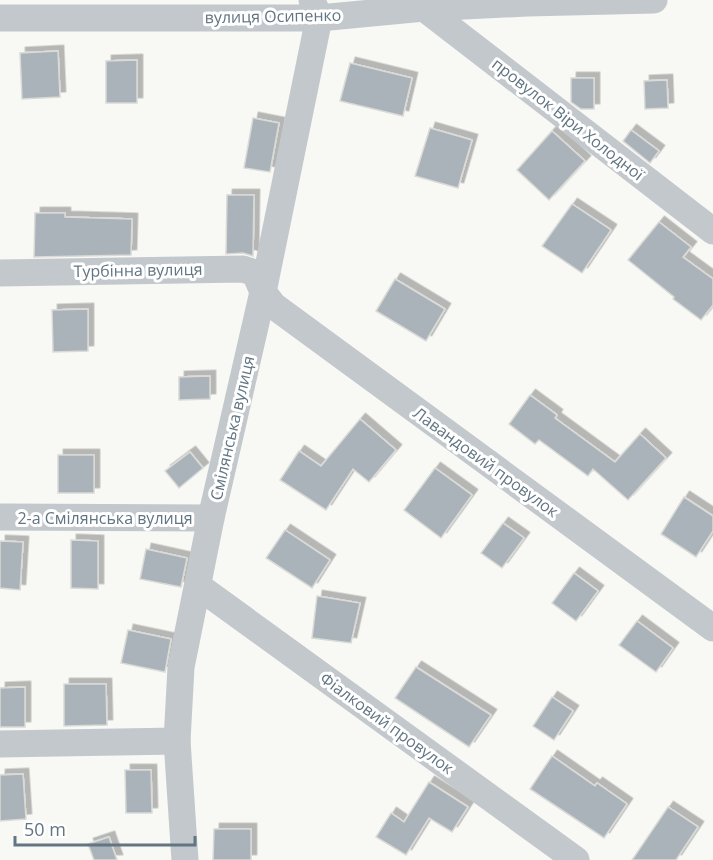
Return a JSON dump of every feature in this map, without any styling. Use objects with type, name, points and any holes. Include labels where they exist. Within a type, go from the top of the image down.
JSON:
[{"type":"street","name":"вулиця Осипенко","points":[[0,18],[52,9],[424,8],[654,0]]},
{"type":"street","name":"провулок Віри Холодної","points":[[424,8],[713,231]]},
{"type":"street","name":"Смілянська вулиця","points":[[185,860],[177,741],[181,667],[211,518],[262,292],[316,9]]},
{"type":"street","name":"Турбінна вулиця","points":[[0,273],[243,269],[255,273],[262,292]]},
{"type":"street","name":"Лавандовий провулок","points":[[262,292],[274,306],[713,628]]},
{"type":"street","name":"2-а Смілянська вулиця","points":[[0,518],[211,518]]},
{"type":"street","name":"Фіалковий провулок","points":[[198,586],[576,860]]},
{"type":"street","points":[[0,744],[177,741]]},
{"type":"building","points":[[58,51],[60,97],[22,99],[20,53]]},
{"type":"building","points":[[137,60],[137,103],[106,103],[106,61]]},
{"type":"building","points":[[350,63],[412,78],[403,116],[340,101]]},
{"type":"building","points":[[571,78],[594,78],[594,109],[581,109],[571,102]]},
{"type":"building","points":[[667,80],[668,108],[645,109],[644,81]]},
{"type":"building","points":[[253,118],[279,123],[270,172],[244,168]]},
{"type":"building","points":[[430,128],[472,140],[458,188],[415,176]]},
{"type":"building","points":[[631,130],[659,151],[650,163],[623,141]]},
{"type":"building","points":[[552,131],[585,161],[549,200],[517,170]]},
{"type":"building","points":[[227,195],[254,195],[253,256],[243,253],[226,254]]},
{"type":"building","points":[[572,204],[611,230],[582,273],[542,246]]},
{"type":"building","points":[[35,213],[65,213],[65,217],[132,219],[131,255],[34,257]]},
{"type":"building","points":[[659,222],[691,247],[683,257],[713,279],[713,305],[701,320],[628,260]]},
{"type":"building","points":[[395,279],[445,309],[426,341],[376,311]]},
{"type":"building","points":[[88,309],[88,351],[53,352],[52,310]]},
{"type":"building","points":[[210,376],[210,399],[179,400],[179,377]]},
{"type":"building","points":[[530,395],[557,415],[555,418],[615,462],[640,434],[666,458],[628,500],[593,469],[588,476],[539,440],[535,444],[509,424]]},
{"type":"building","points":[[360,419],[396,450],[369,482],[353,469],[326,510],[280,480],[299,451],[321,466]]},
{"type":"building","points":[[190,452],[203,468],[179,488],[165,471]]},
{"type":"building","points":[[58,455],[94,455],[94,493],[58,493]]},
{"type":"building","points":[[435,468],[472,495],[441,538],[404,510]]},
{"type":"building","points":[[684,497],[713,516],[713,531],[696,557],[661,534]]},
{"type":"building","points":[[503,523],[524,538],[502,568],[481,553]]},
{"type":"building","points":[[285,530],[330,560],[312,588],[266,558]]},
{"type":"building","points":[[71,540],[98,541],[98,589],[71,588]]},
{"type":"building","points":[[0,541],[23,542],[20,590],[0,588]]},
{"type":"building","points":[[146,549],[187,558],[181,587],[140,579]]},
{"type":"building","points":[[574,573],[598,591],[576,621],[552,603]]},
{"type":"building","points":[[317,596],[360,603],[351,643],[312,638]]},
{"type":"building","points":[[637,621],[673,648],[656,672],[619,645]]},
{"type":"building","points":[[128,630],[171,639],[165,672],[121,663]]},
{"type":"building","points":[[416,667],[491,715],[469,747],[395,698]]},
{"type":"building","points":[[64,684],[106,684],[107,725],[64,726]]},
{"type":"building","points":[[25,687],[25,727],[0,727],[0,688]]},
{"type":"building","points":[[552,697],[573,711],[554,740],[533,726]]},
{"type":"building","points":[[552,756],[595,786],[597,783],[627,804],[604,838],[530,789]]},
{"type":"building","points":[[125,770],[151,770],[152,813],[126,813]]},
{"type":"building","points":[[23,774],[26,819],[0,821],[0,775]]},
{"type":"building","points":[[429,782],[468,807],[452,832],[429,818],[406,855],[376,837],[391,813],[404,822]]},
{"type":"building","points":[[668,807],[698,827],[676,860],[632,860]]},
{"type":"building","points":[[214,829],[251,829],[251,860],[213,860]]},
{"type":"building","points":[[109,837],[117,860],[94,860],[88,844]]}]
